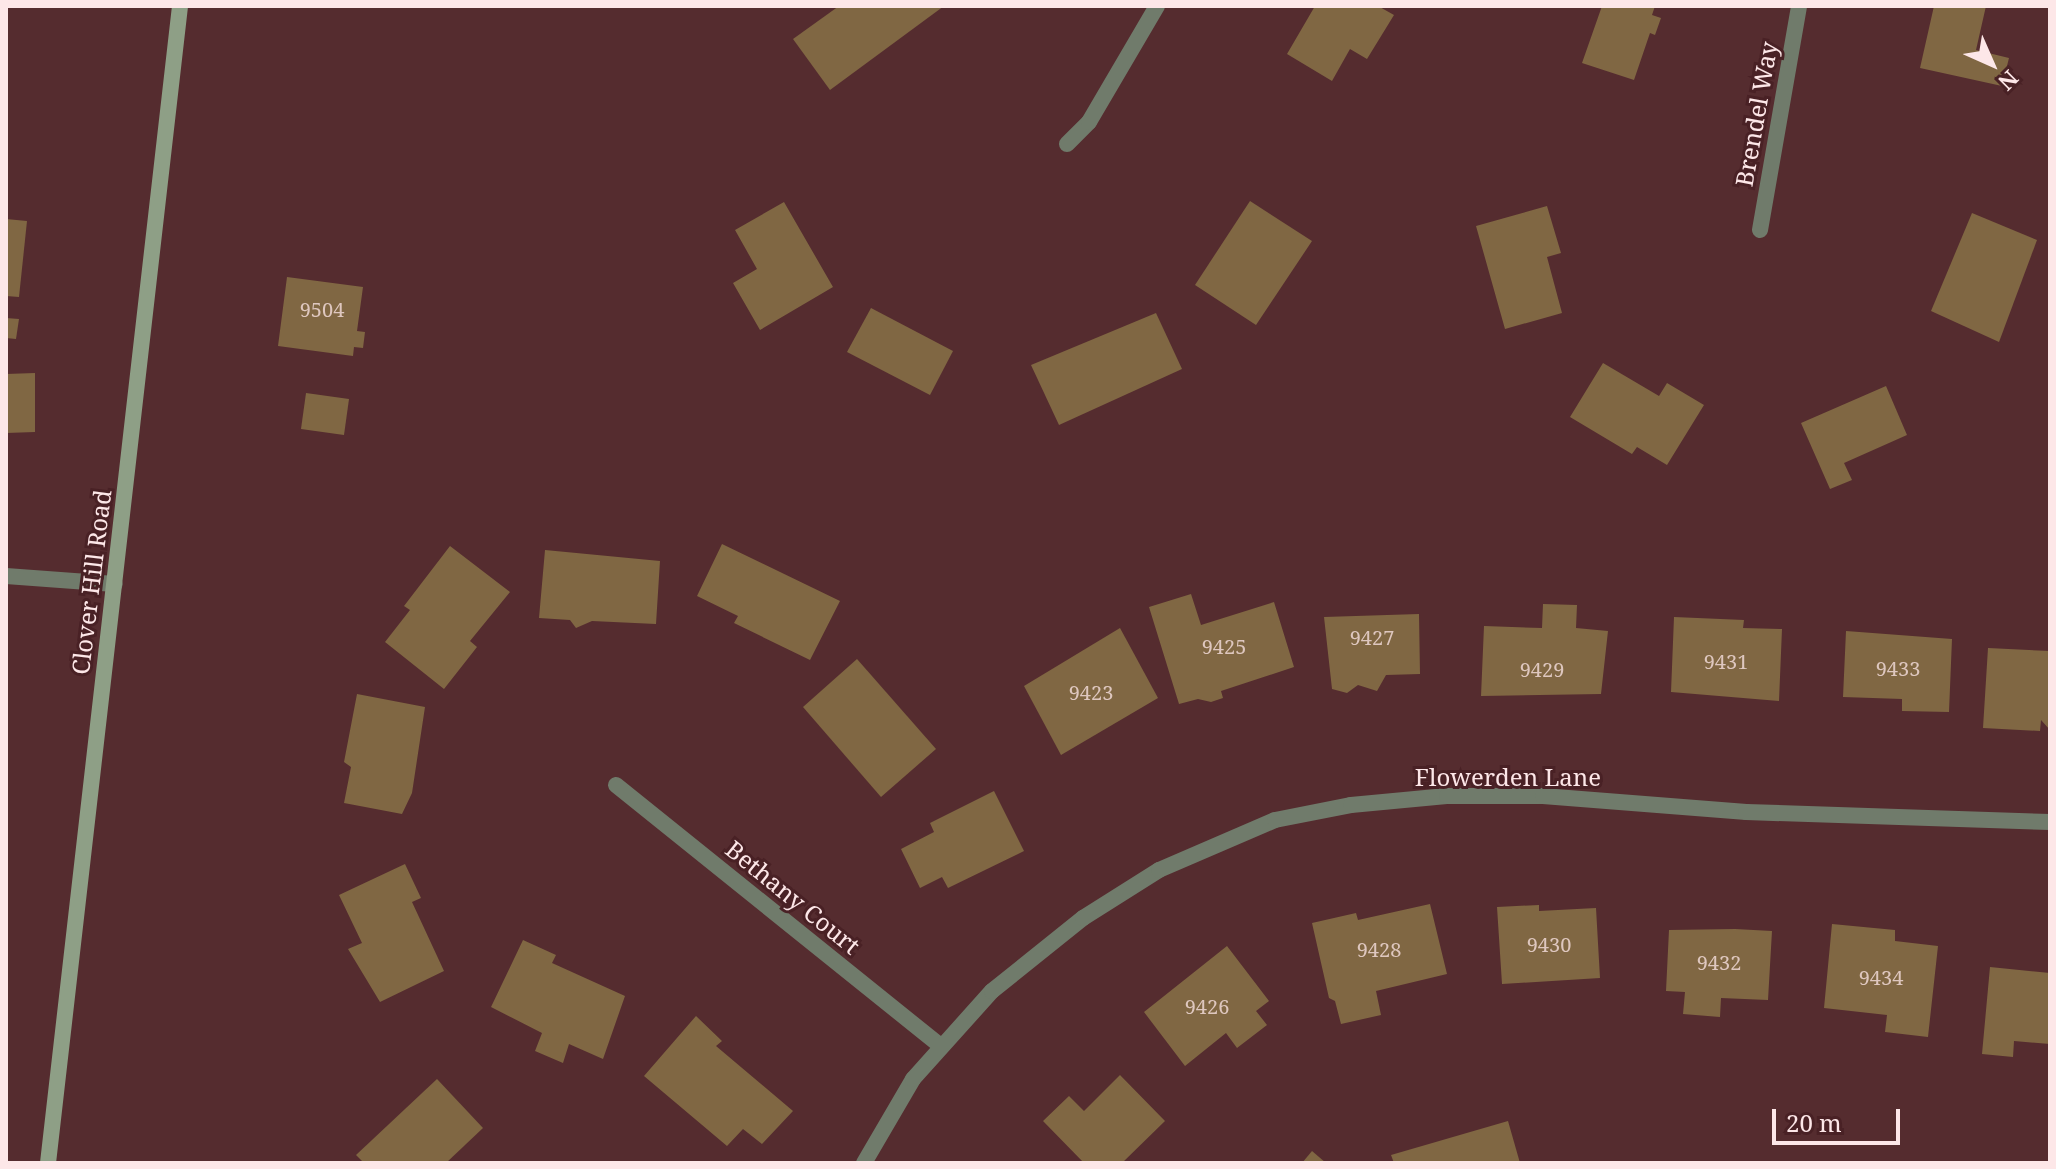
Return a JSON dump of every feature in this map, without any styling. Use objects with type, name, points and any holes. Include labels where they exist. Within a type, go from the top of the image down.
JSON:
[{"type":"street","name":"Clover Hill Road","points":[[48,1163],[180,6]]},
{"type":"street","points":[[1067,144],[1089,122],[1157,6]]},
{"type":"street","name":"Brendel Way","points":[[1760,230],[1799,6]]},
{"type":"street","points":[[6,576],[115,584]]},
{"type":"street","name":"Bethany Court","points":[[616,785],[939,1045]]},
{"type":"street","name":"Flowerden Lane","points":[[864,1163],[939,1045],[992,991],[1083,918],[1159,870],[1275,820],[1351,805],[1495,796],[2050,822]]},
{"type":"building","points":[[839,6],[944,6],[830,90],[793,39]]},
{"type":"building","points":[[1315,6],[1378,6],[1394,15],[1367,59],[1350,49],[1332,81],[1287,54]]},
{"type":"building","points":[[1602,6],[1655,6],[1652,15],[1661,18],[1655,35],[1650,33],[1634,80],[1582,63]]},
{"type":"building","points":[[1934,6],[1986,6],[1976,50],[2009,58],[2002,86],[1920,68]]},
{"type":"building","points":[[1250,201],[1312,241],[1256,325],[1195,285]]},
{"type":"building","points":[[784,202],[833,287],[760,330],[733,283],[757,269],[735,230]]},
{"type":"building","points":[[1547,206],[1561,253],[1547,257],[1562,313],[1505,329],[1476,226]]},
{"type":"building","points":[[1972,213],[2037,240],[1999,342],[1931,311]]},
{"type":"building","points":[[6,219],[27,221],[19,297],[6,296]]},
{"type":"building","points":[[287,277],[363,287],[357,331],[365,332],[363,348],[354,347],[353,356],[278,346]]},
{"type":"building","points":[[871,308],[953,351],[930,395],[847,352]]},
{"type":"building","points":[[1156,313],[1182,369],[1059,425],[1031,365]]},
{"type":"building","points":[[6,318],[19,319],[16,339],[6,338]]},
{"type":"building","points":[[1603,363],[1659,396],[1667,383],[1704,405],[1667,465],[1637,447],[1632,454],[1570,417]]},
{"type":"building","points":[[35,373],[35,432],[6,433],[6,374]]},
{"type":"building","points":[[1886,386],[1907,435],[1844,463],[1852,480],[1830,489],[1801,423]]},
{"type":"building","points":[[306,393],[349,399],[344,435],[301,429]]},
{"type":"building","points":[[722,544],[840,601],[810,660],[734,623],[738,616],[697,596]]},
{"type":"building","points":[[450,546],[510,592],[470,641],[477,647],[444,689],[385,642],[410,610],[404,606]]},
{"type":"building","points":[[545,550],[660,561],[656,624],[592,621],[576,628],[570,620],[539,618]]},
{"type":"building","points":[[1191,594],[1201,625],[1274,602],[1294,667],[1221,691],[1223,698],[1211,702],[1198,699],[1179,704],[1149,607]]},
{"type":"building","points":[[1543,604],[1577,605],[1576,628],[1608,631],[1601,694],[1481,696],[1484,626],[1542,628]]},
{"type":"building","points":[[1419,614],[1420,674],[1386,675],[1377,691],[1358,685],[1347,693],[1332,689],[1324,617]]},
{"type":"building","points":[[1674,617],[1744,620],[1743,628],[1782,629],[1779,701],[1671,692]]},
{"type":"building","points":[[1120,628],[1158,698],[1061,755],[1024,686]]},
{"type":"building","points":[[1846,631],[1952,639],[1949,712],[1902,711],[1902,699],[1843,697]]},
{"type":"building","points":[[1988,648],[2050,651],[2050,730],[2041,720],[2040,731],[1983,728]]},
{"type":"building","points":[[857,659],[936,749],[881,797],[803,707]]},
{"type":"building","points":[[357,694],[425,707],[412,793],[402,814],[344,803],[351,767],[344,762]]},
{"type":"building","points":[[994,791],[1024,851],[948,888],[942,877],[920,888],[901,849],[934,832],[930,823]]},
{"type":"building","points":[[405,864],[421,898],[412,902],[444,971],[380,1002],[348,949],[362,943],[339,895]]},
{"type":"building","points":[[1430,904],[1447,974],[1376,991],[1381,1015],[1341,1024],[1335,1001],[1329,998],[1312,923],[1356,913],[1358,920]]},
{"type":"building","points":[[1539,905],[1539,911],[1596,908],[1600,978],[1502,984],[1497,907]]},
{"type":"building","points":[[1832,924],[1895,930],[1895,941],[1938,946],[1928,1037],[1885,1032],[1887,1015],[1824,1008]]},
{"type":"building","points":[[1669,930],[1772,931],[1768,1000],[1721,998],[1720,1017],[1683,1014],[1685,992],[1666,991]]},
{"type":"building","points":[[523,940],[556,955],[552,963],[625,996],[603,1059],[569,1044],[563,1063],[535,1051],[542,1033],[491,1007]]},
{"type":"building","points":[[1227,946],[1269,1001],[1256,1011],[1267,1025],[1237,1048],[1226,1033],[1185,1066],[1144,1012]]},
{"type":"building","points":[[1990,967],[2050,973],[2050,1044],[2014,1041],[2013,1057],[1982,1054]]},
{"type":"building","points":[[696,1016],[722,1041],[716,1046],[793,1111],[762,1144],[743,1129],[727,1146],[644,1076]]},
{"type":"building","points":[[1120,1075],[1165,1121],[1122,1163],[1084,1163],[1043,1121],[1069,1096],[1084,1111]]},
{"type":"building","points":[[437,1079],[483,1128],[446,1163],[364,1163],[356,1155]]},
{"type":"building","points":[[1508,1121],[1520,1163],[1394,1163],[1391,1155]]},
{"type":"building","points":[[1312,1151],[1326,1163],[1302,1163]]}]
